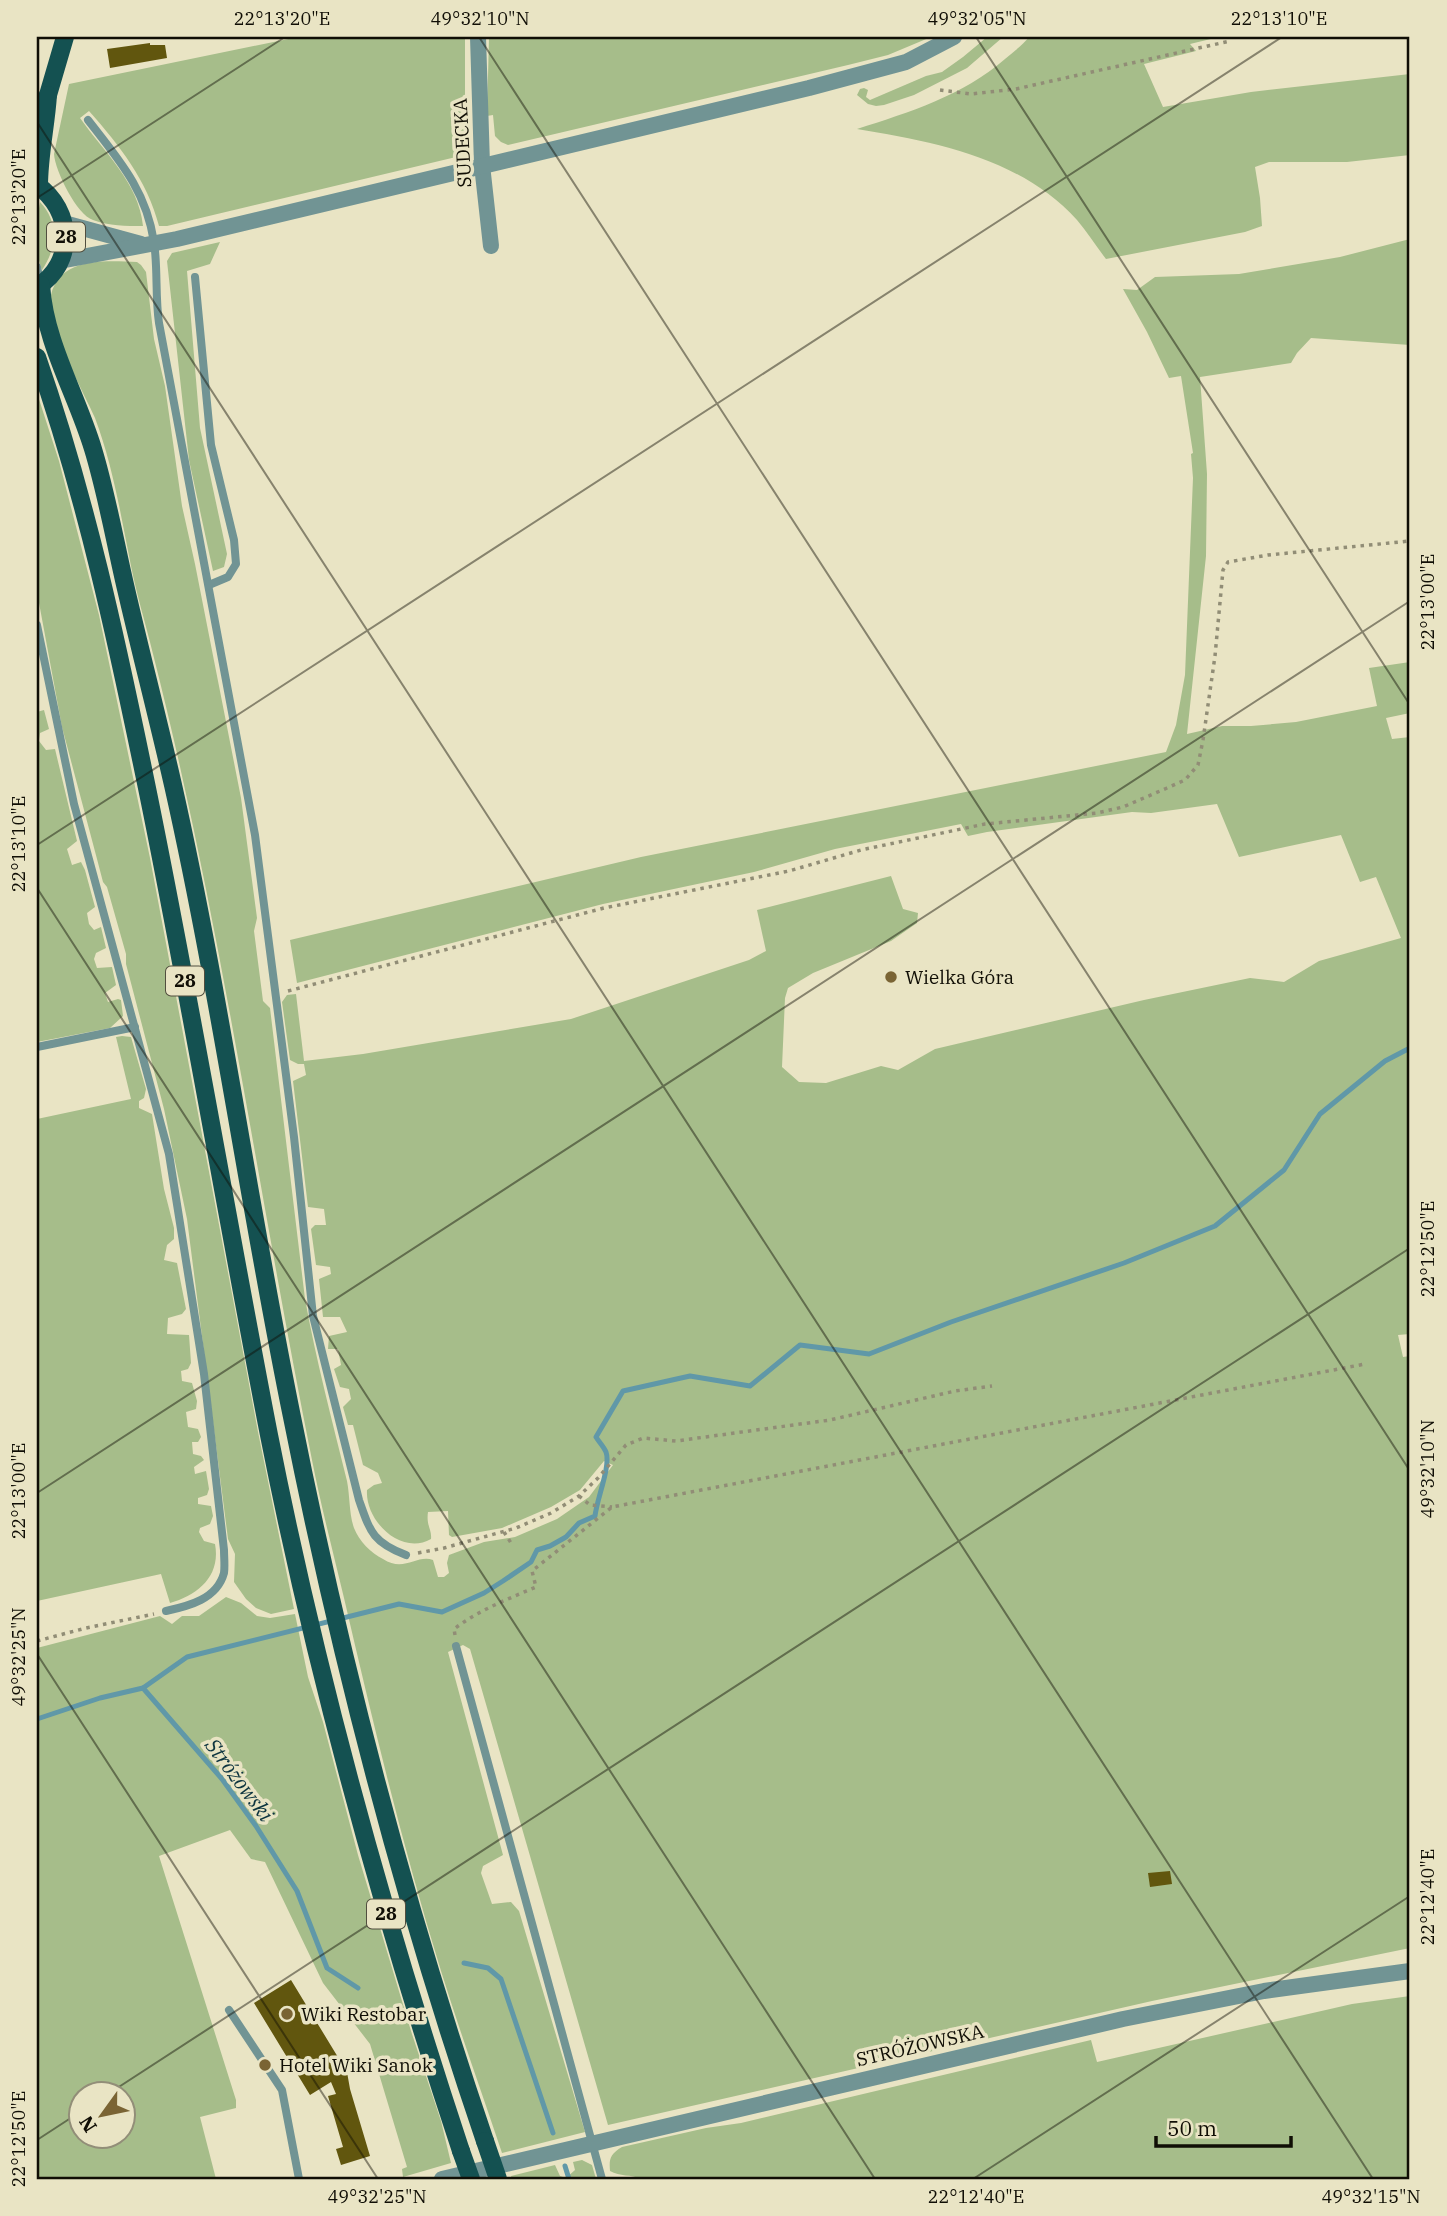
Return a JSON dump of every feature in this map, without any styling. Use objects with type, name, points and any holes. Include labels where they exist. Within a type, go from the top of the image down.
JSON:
[{"type":"main road","points":[[37,115],[48,95],[65,37]]},
{"type":"main road","points":[[37,189],[48,95]]},
{"type":"main road","name":"28","points":[[37,189],[57,205],[64,223],[65,243],[60,261],[54,272],[38,280],[45,319],[96,461],[174,788],[291,1412],[325,1577],[411,1907],[498,2179]]},
{"type":"main road","name":"28","points":[[37,357],[73,472],[111,618],[164,874],[269,1434],[321,1674],[379,1891],[471,2179]]},
{"type":"street","name":"SUDECKA","points":[[478,37],[482,166],[491,246]]},
{"type":"street","points":[[60,261],[150,245],[874,72],[906,62],[954,37]]},
{"type":"street","points":[[64,223],[150,245]]},
{"type":"street","name":"STRÓŻOWSKA","points":[[442,2179],[1123,2019],[1265,1991],[1410,1971]]},
{"type":"lane","points":[[88,120],[136,184],[148,212],[159,323],[255,835],[294,1137],[313,1316],[366,1519],[375,1538],[390,1549],[405,1555]]},
{"type":"lane","points":[[195,277],[211,444],[234,540],[236,564],[228,577],[209,585]]},
{"type":"lane","points":[[37,625],[74,804],[169,1154],[204,1374],[224,1550],[223,1574],[212,1594],[192,1605],[166,1611]]},
{"type":"lane","points":[[37,1047],[135,1027]]},
{"type":"lane","points":[[456,1646],[601,2179]]},
{"type":"lane","points":[[229,2010],[282,2090],[299,2179]]},
{"type":"path","points":[[940,90],[971,94],[1016,89],[1230,41]]},
{"type":"path","points":[[276,994],[604,908],[789,871],[861,850],[985,824],[1097,813],[1123,807],[1185,780],[1198,765],[1215,656],[1223,570],[1228,562],[1268,555],[1410,541]]},
{"type":"path","points":[[579,1496],[590,1505],[612,1507],[1365,1364]]},
{"type":"path","points":[[405,1555],[504,1532],[551,1513],[579,1496],[626,1444],[643,1438],[676,1441],[792,1426],[956,1391],[992,1386]]},
{"type":"path","points":[[456,1646],[454,1629],[498,1603],[536,1587],[532,1571],[612,1507]]},
{"type":"path","points":[[504,1532],[513,1546]]},
{"type":"path","points":[[37,1641],[166,1611]]},
{"type":"green space","points":[[298,37],[465,37],[465,141],[462,150],[456,157],[159,226],[154,209],[131,164],[89,111],[80,118],[128,182],[140,210],[143,226],[99,222],[80,210],[63,181],[54,154],[69,84]]},
{"type":"green space","points":[[489,37],[931,37],[888,55],[508,145],[495,136],[493,115],[487,116]]},
{"type":"green space","points":[[987,37],[1003,37],[967,68],[914,95],[876,106],[868,104],[857,95],[860,89],[864,88],[868,90],[866,97],[870,100],[942,72]]},
{"type":"green space","points":[[1029,37],[1219,37],[1190,44],[1196,51],[1144,64],[1163,107],[1251,92],[1410,74],[1410,155],[1347,162],[1269,162],[1255,167],[1262,226],[1245,232],[1106,259],[1077,220],[1055,199],[1030,181],[1003,167],[946,147],[857,129],[953,93],[988,72]]},
{"type":"green space","points":[[40,202],[50,218],[54,235],[51,253],[42,270],[36,236]]},
{"type":"green space","points":[[1410,239],[1410,345],[1311,338],[1291,363],[1200,377],[1207,474],[1206,556],[1187,734],[1222,726],[1296,722],[1377,706],[1369,668],[1410,662],[1410,713],[1386,718],[1392,739],[1410,737],[1410,1334],[1398,1335],[1403,1357],[1410,1356],[1410,1948],[1152,2001],[608,2125],[470,1649],[463,1645],[448,1652],[503,1855],[483,1866],[481,1873],[492,1904],[511,1902],[519,1911],[585,2132],[502,2153],[427,1925],[377,1739],[327,1529],[292,1359],[219,955],[177,754],[136,588],[107,454],[95,418],[66,357],[54,323],[51,295],[56,282],[74,267],[99,262],[137,262],[146,272],[154,339],[165,386],[182,506],[241,798],[257,918],[254,931],[263,1001],[270,1008],[305,1299],[347,1481],[352,1523],[362,1542],[379,1556],[397,1564],[421,1559],[433,1560],[438,1577],[444,1577],[449,1573],[449,1555],[484,1542],[515,1537],[557,1519],[589,1497],[613,1465],[604,1461],[580,1490],[551,1507],[502,1528],[452,1537],[449,1535],[448,1511],[428,1512],[431,1539],[408,1543],[397,1539],[378,1524],[368,1502],[367,1490],[382,1483],[378,1473],[363,1465],[353,1425],[348,1425],[343,1407],[351,1399],[349,1389],[340,1387],[334,1369],[341,1365],[338,1349],[328,1349],[329,1336],[347,1332],[340,1317],[323,1317],[319,1279],[331,1274],[330,1267],[316,1265],[311,1229],[315,1225],[326,1225],[324,1209],[308,1207],[293,1081],[306,1075],[304,1064],[290,1060],[282,1002],[287,995],[296,994],[304,1061],[363,1054],[571,1019],[749,960],[766,951],[757,910],[891,876],[903,909],[918,913],[917,923],[891,941],[813,973],[788,988],[785,998],[782,1067],[799,1082],[826,1083],[881,1066],[898,1070],[935,1049],[1144,1000],[1250,978],[1284,982],[1319,961],[1401,938],[1376,877],[1360,882],[1341,835],[1239,857],[1217,804],[1151,813],[1132,812],[968,836],[961,824],[835,849],[754,872],[603,904],[297,983],[290,940],[641,857],[1166,752],[1176,725],[1185,675],[1193,453],[1181,376],[1169,378],[1123,289],[1137,290],[1155,277],[1239,274],[1340,257]]},
{"type":"green space","points":[[220,242],[210,264],[187,271],[200,428],[227,554],[224,567],[213,571],[189,460],[167,261],[172,253]]},
{"type":"green space","points":[[37,393],[59,461],[99,615],[150,858],[294,1609],[271,1614],[256,1608],[234,1582],[235,1554],[228,1539],[187,1219],[164,1109],[126,964],[126,954],[107,887],[103,882],[62,727],[37,592]]},
{"type":"green space","points":[[44,710],[49,729],[40,733],[39,741],[46,750],[55,749],[77,841],[67,849],[72,865],[81,862],[85,870],[95,907],[87,913],[89,924],[94,930],[101,927],[106,948],[96,953],[94,959],[97,968],[112,967],[116,985],[105,993],[108,1002],[121,1000],[123,1016],[110,1028],[37,1042],[37,712]]},
{"type":"green space","points":[[116,1037],[131,1037],[146,1089],[144,1098],[139,1101],[139,1108],[152,1114],[164,1189],[174,1228],[174,1239],[167,1245],[164,1260],[177,1263],[186,1309],[182,1314],[168,1318],[167,1334],[189,1335],[191,1363],[188,1369],[181,1371],[182,1381],[192,1383],[197,1401],[196,1409],[186,1412],[188,1427],[198,1429],[201,1437],[198,1442],[192,1442],[193,1454],[204,1460],[194,1467],[195,1474],[206,1471],[209,1489],[207,1495],[198,1498],[198,1504],[211,1506],[213,1516],[210,1524],[200,1528],[199,1532],[204,1541],[215,1544],[216,1555],[211,1575],[205,1582],[190,1595],[170,1603],[161,1574],[37,1601],[37,1119],[131,1099]]},
{"type":"green space","points":[[226,1597],[241,1603],[257,1616],[270,1618],[295,1614],[308,1677],[323,1722],[358,1855],[441,2121],[451,2163],[403,2177],[402,2169],[407,2167],[370,2044],[323,1983],[265,1862],[251,1859],[230,1830],[159,1856],[236,2100],[236,2108],[200,2117],[216,2179],[37,2179],[37,1648],[160,1616],[172,1624],[182,1616],[199,1616]]},
{"type":"green space","points":[[1410,1996],[1410,2179],[641,2179],[610,2171],[611,2157],[622,2147],[741,2123],[1091,2040],[1097,2062],[1352,2004]]},
{"type":"green space","points":[[582,2160],[592,2165],[596,2179],[512,2179],[511,2176],[555,2165],[560,2176],[566,2178],[575,2170],[573,2162]]},
{"type":"building","points":[[150,43],[165,45],[167,58],[110,68],[107,49]]},
{"type":"building","points":[[1170,1871],[1172,1884],[1150,1887],[1148,1873]]},
{"type":"building","points":[[291,1980],[347,2072],[370,2156],[341,2165],[336,2149],[343,2147],[328,2096],[336,2094],[331,2082],[310,2095],[254,2003]]},
{"type":"waterway","points":[[143,1688],[187,1657],[399,1604],[442,1612],[484,1593],[531,1562],[537,1550],[566,1537],[579,1523],[595,1516],[607,1458],[596,1437],[623,1391],[690,1376],[750,1386],[800,1345],[869,1354],[951,1322],[1124,1263],[1215,1226],[1284,1170],[1320,1114],[1385,1061],[1410,1048]]},
{"type":"waterway","name":"Stróżowski","points":[[37,1719],[100,1698],[143,1688],[222,1779],[256,1826],[297,1891],[327,1968],[358,1988]]},
{"type":"waterway","name":"Stróżowski","points":[[464,1963],[488,1968],[501,1979],[553,2133]]},
{"type":"waterway","name":"Stróżowski","points":[[565,2166],[569,2179]]},
{"type":"place","name":"Wielka Góra","points":[[891,977]]},
{"type":"place","name":"Wiki Restobar","points":[[287,2014]]},
{"type":"place","name":"Hotel Wiki Sanok","points":[[265,2065]]}]
